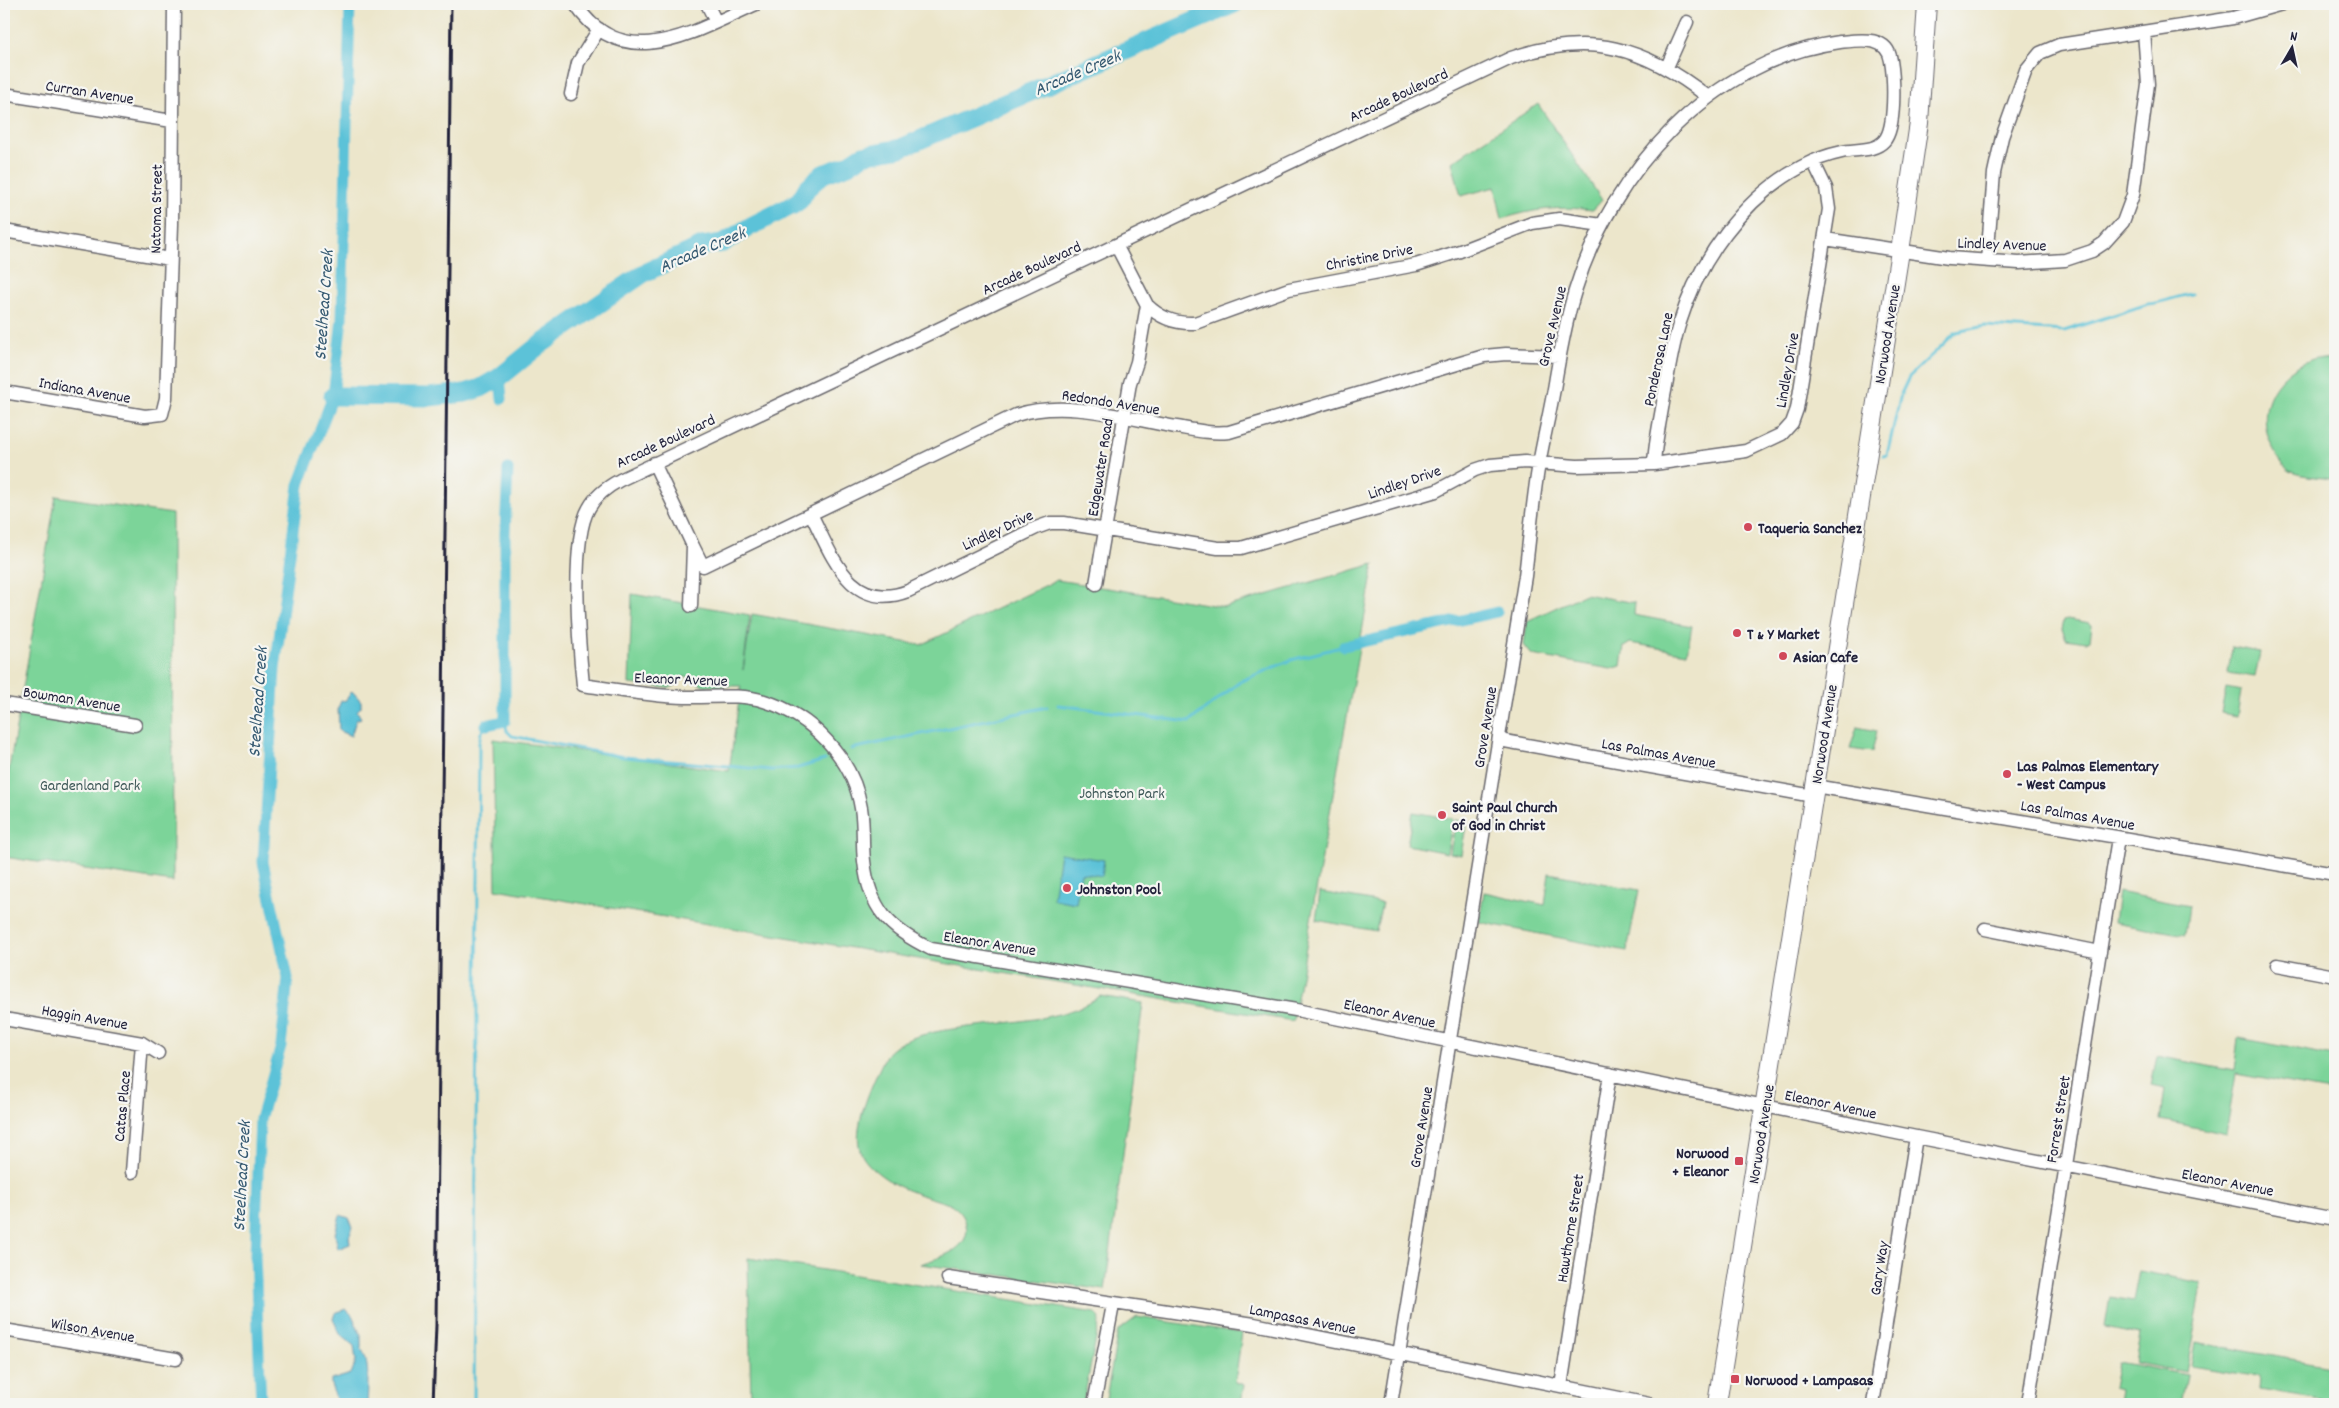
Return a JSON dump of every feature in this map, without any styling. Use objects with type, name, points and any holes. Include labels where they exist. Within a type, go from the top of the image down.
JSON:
[{"type":"main road","name":"Norwood Avenue","points":[[1717,1404],[1900,250],[1919,123],[1927,4]]},
{"type":"street","name":"Natoma Street","points":[[162,414],[166,398],[174,4]]},
{"type":"street","points":[[575,4],[587,19],[600,29],[628,41],[658,43],[680,38],[756,4]]},
{"type":"street","points":[[707,4],[716,22]]},
{"type":"street","points":[[1987,261],[1997,155],[2023,77],[2030,64],[2040,53],[2059,45],[2233,18],[2282,4]]},
{"type":"street","points":[[1667,67],[1687,22]]},
{"type":"street","points":[[571,94],[573,78],[578,63],[600,29]]},
{"type":"street","name":"Lindley Avenue","points":[[1825,239],[1987,261],[2019,263],[2065,260],[2079,256],[2104,243],[2123,222],[2134,195],[2146,102],[2148,66],[2144,32]]},
{"type":"street","name":"Ponderosa Lane","points":[[1654,464],[1672,352],[1679,323],[1697,278],[1712,253],[1742,215],[1786,176],[1814,161],[1845,151],[1876,147],[1887,138],[1890,129],[1892,105],[1891,57],[1887,49],[1876,41],[1842,42],[1797,51],[1745,72],[1708,97]]},
{"type":"street","name":"Arcade Boulevard","points":[[583,685],[578,609],[580,537],[582,523],[588,509],[607,487],[654,463],[1511,58],[1529,52],[1566,45],[1604,47],[1642,56],[1667,67],[1708,97]]},
{"type":"street","name":"Curran Avenue","points":[[4,94],[172,121]]},
{"type":"street","name":"Grove Avenue","points":[[1392,1404],[1525,576],[1539,464],[1559,356],[1575,288],[1602,225],[1623,191],[1644,161],[1676,125],[1708,97]]},
{"type":"street","name":"Lindley Drive","points":[[812,514],[845,577],[864,591],[886,595],[908,590],[1043,525],[1064,522],[1218,548],[1241,548],[1436,490],[1475,470],[1490,465],[1525,462],[1577,466],[1654,464],[1746,450],[1776,438],[1792,423],[1797,410],[1829,209],[1828,195],[1814,161]]},
{"type":"street","name":"Christine Drive","points":[[1147,304],[1165,318],[1180,323],[1195,323],[1290,289],[1416,265],[1460,251],[1532,223],[1559,219],[1602,225]]},
{"type":"street","points":[[4,231],[170,259]]},
{"type":"street","points":[[1116,245],[1147,304]]},
{"type":"street","name":"Edgewater Road","points":[[1096,584],[1130,382],[1138,362],[1147,304]]},
{"type":"street","name":"Redondo Avenue","points":[[693,546],[703,566],[1016,415],[1030,410],[1060,408],[1204,432],[1229,432],[1484,356],[1506,354],[1559,356]]},
{"type":"street","name":"Indiana Avenue","points":[[4,392],[146,416],[162,414]]},
{"type":"street","points":[[654,463],[693,546],[691,606]]},
{"type":"street","name":"Eleanor Avenue","points":[[583,685],[640,694],[686,698],[734,696],[764,701],[792,712],[817,730],[837,752],[852,778],[862,807],[864,862],[870,890],[883,916],[904,936],[931,949],[1290,1009],[1916,1137],[2335,1219]]},
{"type":"street","name":"Bowman Avenue","points":[[4,704],[135,724]]},
{"type":"street","name":"Las Palmas Avenue","points":[[1499,740],[2335,874]]},
{"type":"street","name":"Forrest Street","points":[[2028,1404],[2118,838]]},
{"type":"street","points":[[1985,929],[2100,952]]},
{"type":"street","points":[[2277,965],[2335,976]]},
{"type":"street","name":"Haggin Avenue","points":[[4,1019],[142,1043],[158,1053]]},
{"type":"street","name":"Catas Place","points":[[132,1172],[142,1043]]},
{"type":"street","name":"Hawthorne Street","points":[[1561,1386],[1610,1074]]},
{"type":"street","name":"Gary Way","points":[[1873,1404],[1916,1137]]},
{"type":"street","name":"Lampasas Avenue","points":[[948,1278],[1242,1322],[1650,1404]]},
{"type":"street","points":[[1094,1404],[1113,1304]]},
{"type":"street","name":"Wilson Avenue","points":[[4,1330],[176,1359]]},
{"type":"green space","points":[[1538,104],[1602,200],[1593,210],[1547,209],[1502,219],[1495,187],[1461,196],[1452,162]]},
{"type":"green space","points":[[2316,358],[2335,361],[2335,480],[2306,476],[2290,471],[2277,456],[2267,432],[2265,417],[2267,404],[2272,392],[2290,371]]},
{"type":"green space","name":"Gardenland Park","points":[[56,496],[172,514],[173,882],[4,857],[4,798]]},
{"type":"green space","name":"Johnston Park","points":[[1374,564],[1293,1021],[496,889],[493,739],[729,771],[741,686],[706,686],[698,683],[695,677],[682,677],[675,686],[669,688],[629,684],[632,594],[750,615],[743,670],[752,614],[921,645],[1057,580],[1225,607]]},
{"type":"green space","points":[[1585,594],[1635,603],[1634,615],[1692,626],[1687,653],[1630,643],[1624,647],[1621,666],[1611,669],[1532,655],[1524,645],[1527,621]]},
{"type":"green space","points":[[2064,620],[2090,623],[2092,625],[2090,640],[2086,642],[2066,639],[2062,629]]},
{"type":"green space","points":[[2232,647],[2260,652],[2255,677],[2228,673]]},
{"type":"green space","points":[[2226,688],[2241,691],[2237,716],[2221,713]]},
{"type":"green space","points":[[1857,727],[1877,731],[1872,752],[1850,749]]},
{"type":"green space","points":[[1413,812],[1453,819],[1447,853],[1407,845]]},
{"type":"green space","points":[[1456,819],[1461,822],[1462,819],[1467,820],[1461,855],[1450,853]]},
{"type":"green space","points":[[1549,873],[1639,890],[1627,951],[1479,922],[1484,892],[1545,905]]},
{"type":"green space","points":[[1320,892],[1382,903],[1376,931],[1316,920]]},
{"type":"green space","points":[[2118,892],[2189,906],[2185,935],[2114,922]]},
{"type":"green space","points":[[1100,996],[1143,1003],[1105,1290],[920,1264],[944,1256],[959,1246],[964,1240],[966,1224],[961,1213],[952,1205],[898,1186],[872,1168],[862,1155],[858,1139],[859,1127],[866,1101],[886,1055],[902,1042],[925,1034],[1049,1016],[1077,1008]]},
{"type":"green space","points":[[2238,1038],[2335,1056],[2335,1092],[2236,1074],[2226,1134],[2161,1120],[2165,1088],[2151,1085],[2157,1056],[2234,1071]]},
{"type":"green space","points":[[748,1258],[1095,1313],[1100,1318],[1083,1404],[751,1404]]},
{"type":"green space","points":[[2139,1271],[2203,1283],[2186,1372],[2135,1363],[2140,1334],[2105,1327],[2110,1297],[2133,1301]]},
{"type":"green space","points":[[1137,1317],[1242,1333],[1235,1382],[1244,1385],[1241,1404],[1105,1404],[1118,1331]]},
{"type":"green space","points":[[2195,1342],[2335,1367],[2330,1401],[2259,1389],[2260,1377],[2191,1366]]},
{"type":"green space","points":[[2118,1362],[2187,1375],[2181,1404],[2118,1404],[2120,1391],[2113,1389]]},
{"type":"water","points":[[352,691],[361,701],[361,707],[357,711],[361,718],[356,720],[351,736],[339,731],[338,708],[341,701],[346,700]]},
{"type":"water","name":"Johnston Pool","points":[[1060,853],[1104,860],[1102,876],[1081,873],[1076,903],[1053,899]]},
{"type":"water","points":[[340,1215],[349,1218],[353,1227],[349,1237],[350,1244],[338,1249],[335,1234]]},
{"type":"water","points":[[346,1309],[352,1315],[361,1335],[361,1349],[364,1353],[367,1367],[367,1404],[338,1404],[331,1385],[331,1380],[351,1374],[356,1361],[354,1346],[340,1334],[333,1319],[335,1313]]},
{"type":"waterway","name":"Steelhead Creek","points":[[261,1404],[255,1255],[260,1119],[281,1046],[288,978],[263,862],[275,669],[299,485],[333,396],[342,319],[350,4]]},
{"type":"waterway","name":"Arcade Creek","points":[[333,396],[429,397],[465,393],[481,388],[500,377],[537,347],[644,273],[702,246],[723,243],[751,226],[793,205],[800,200],[807,188],[823,174],[848,165],[863,155],[901,148],[1234,4]]},
{"type":"waterway","points":[[1883,456],[1887,455],[1901,394],[1909,377],[1956,332],[1985,326],[2064,331],[2148,304],[2192,294]]},
{"type":"waterway","points":[[500,377],[502,399]]},
{"type":"waterway","points":[[486,725],[505,721],[505,533],[508,469]]},
{"type":"waterway","points":[[1344,646],[1497,612]]},
{"type":"waterway","points":[[1058,705],[1189,722],[1241,681],[1291,660],[1344,646]]},
{"type":"waterway","points":[[851,749],[1047,707]]},
{"type":"waterway","points":[[505,721],[507,731],[512,736],[624,757],[772,770],[798,768],[825,760]]},
{"type":"waterway","points":[[474,1404],[479,743],[481,733],[486,725]]},
{"type":"railway","points":[[433,1404],[436,1325],[451,4]]},
{"type":"place","name":"Taqueria Sanchez","points":[[1748,527]]},
{"type":"place","name":"T & Y Market","points":[[1737,633]]},
{"type":"place","name":"Asian Cafe","points":[[1783,656]]},
{"type":"place","name":"Las Palmas Elementary - West Campus","points":[[2007,774]]},
{"type":"place","name":"Saint Paul Church of God in Christ","points":[[1442,815]]},
{"type":"place","name":"Johnston Pool","points":[[1067,888]]},
{"type":"place","name":"Norwood + Eleanor","points":[[1739,1161]]},
{"type":"place","name":"Norwood + Lampasas","points":[[1735,1379]]}]
